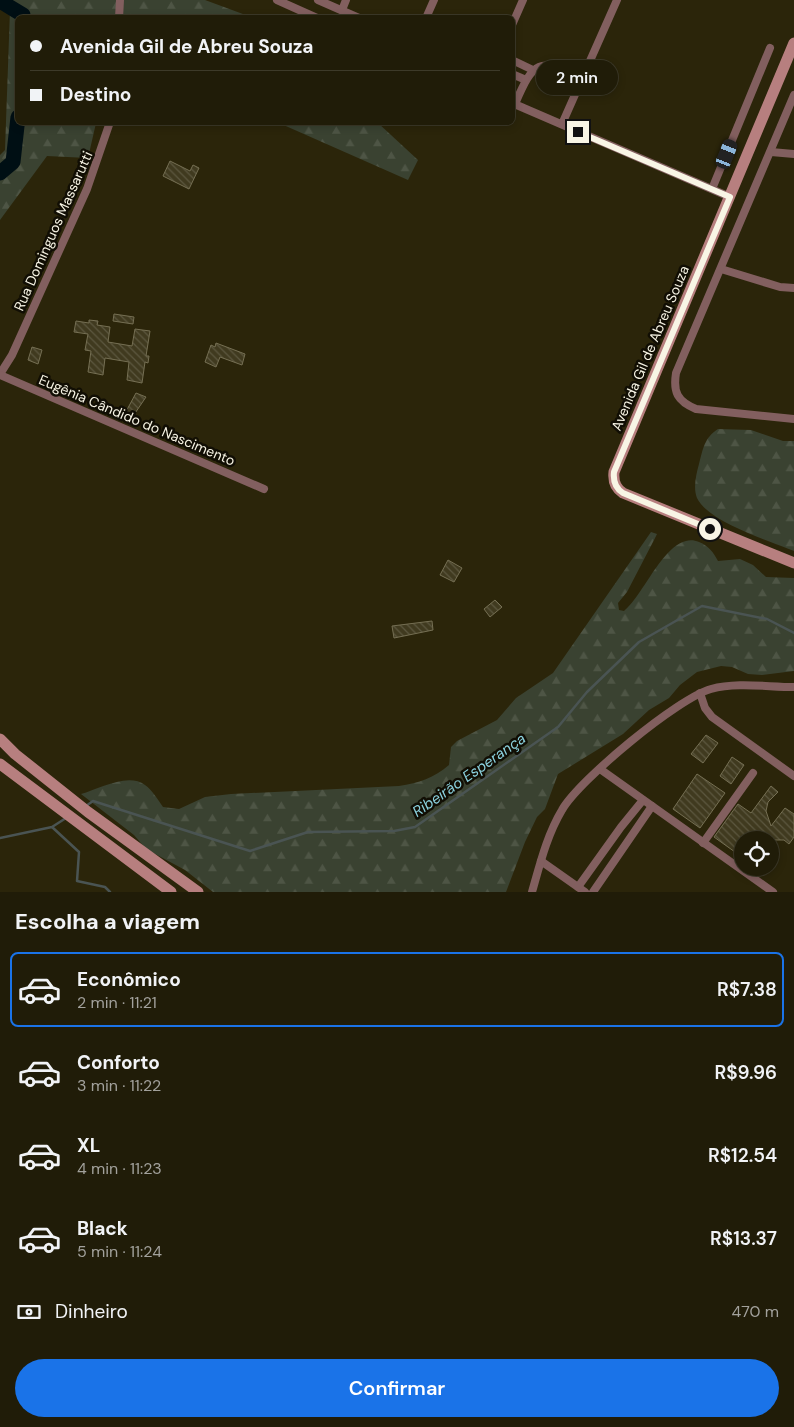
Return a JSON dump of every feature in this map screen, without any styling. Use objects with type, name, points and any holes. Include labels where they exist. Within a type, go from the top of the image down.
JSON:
[{"type":"street","points":[[119,15],[120,0]]},
{"type":"street","points":[[277,0],[310,15]]},
{"type":"street","points":[[318,0],[353,15]]},
{"type":"street","points":[[342,10],[346,0]]},
{"type":"street","points":[[427,15],[434,0]]},
{"type":"street","points":[[515,19],[524,0]]},
{"type":"street","points":[[562,124],[617,0]]},
{"type":"street","name":"Avenida Gil de Abreu Souza","points":[[794,43],[614,472],[613,479],[617,488],[623,493],[794,563]]},
{"type":"street","points":[[712,189],[770,48]]},
{"type":"street","points":[[515,61],[533,70]]},
{"type":"street","points":[[515,102],[533,70],[545,65],[559,67],[581,80]]},
{"type":"street","points":[[515,75],[526,80]]},
{"type":"street","points":[[794,95],[676,373],[674,388],[676,396],[684,404],[696,409],[794,420]]},
{"type":"street","points":[[515,104],[730,197]]},
{"type":"street","name":"Rua Dominguos Massarutti","points":[[0,375],[12,355],[87,189],[109,125]]},
{"type":"street","points":[[770,152],[794,154]]},
{"type":"street","points":[[720,269],[780,287],[794,288]]},
{"type":"street","name":"Eugênia Cândido do Nascimento","points":[[0,375],[264,489]]},
{"type":"street","points":[[532,892],[548,839],[563,808],[576,791],[672,709],[700,693],[733,686],[794,687]]},
{"type":"street","points":[[700,693],[705,708],[712,717],[794,776]]},
{"type":"street","points":[[0,739],[15,754],[88,812],[198,892]]},
{"type":"street","points":[[0,764],[171,892]]},
{"type":"street","points":[[600,769],[774,892]]},
{"type":"street","points":[[703,842],[753,773]]},
{"type":"street","points":[[541,861],[582,890],[621,827],[643,800]]},
{"type":"street","points":[[592,892],[652,806]]},
{"type":"green space","points":[[0,0],[205,0],[246,15],[15,15],[15,125],[96,125],[88,158],[47,156],[0,220],[0,155],[5,150],[10,10],[0,9]]},
{"type":"green space","points":[[284,125],[380,125],[418,160],[408,180]]},
{"type":"green space","points":[[718,429],[751,430],[783,441],[794,441],[794,551],[726,523],[703,507],[697,498],[695,481],[703,449],[713,432]]},
{"type":"green space","points":[[651,532],[657,534],[627,592],[618,603],[619,610],[624,611],[632,603],[667,554],[677,545],[688,541],[699,542],[710,550],[718,561],[740,559],[753,565],[766,577],[794,578],[794,671],[762,675],[748,674],[732,667],[721,666],[697,672],[680,685],[669,698],[649,710],[623,734],[558,774],[545,809],[537,817],[525,842],[506,892],[213,892],[185,870],[146,849],[134,835],[81,794],[113,783],[130,780],[138,781],[148,787],[163,807],[179,809],[205,797],[231,794],[399,786],[432,777],[449,765],[451,747],[457,741],[497,720],[516,698],[553,673]]},
{"type":"building","points":[[170,161],[190,171],[193,165],[199,168],[189,189],[163,176]]},
{"type":"building","points":[[114,314],[134,317],[133,324],[113,321]]},
{"type":"building","points":[[89,320],[98,321],[97,325],[110,327],[108,342],[132,346],[135,329],[150,331],[146,356],[149,356],[148,363],[145,362],[142,383],[127,380],[129,362],[105,358],[103,375],[88,372],[91,351],[85,350],[88,334],[74,332],[76,321],[89,323]]},
{"type":"building","points":[[216,343],[245,354],[242,365],[220,357],[216,367],[205,362],[211,345],[215,347]]},
{"type":"building","points":[[32,347],[42,350],[38,364],[28,360]]},
{"type":"building","points":[[136,393],[146,397],[129,422],[122,419]]},
{"type":"building","points":[[448,560],[462,568],[454,582],[440,575]]},
{"type":"building","points":[[495,600],[502,607],[490,617],[484,609]]},
{"type":"building","points":[[432,621],[433,630],[394,638],[392,626]]},
{"type":"building","points":[[706,735],[718,743],[703,763],[691,754]]},
{"type":"building","points":[[732,757],[744,765],[731,784],[720,776]]},
{"type":"building","points":[[697,774],[725,793],[700,828],[673,809]]},
{"type":"building","points":[[771,786],[778,792],[768,802],[766,811],[771,826],[785,808],[794,814],[794,837],[789,844],[784,840],[779,840],[779,831],[734,831],[734,851],[714,837],[738,804],[751,813]]},
{"type":"waterway","points":[[0,1],[23,15]]},
{"type":"waterway","points":[[0,173],[13,162],[17,125]]},
{"type":"waterway","name":"Ribeirão Esperança","points":[[86,806],[93,801],[250,851],[308,832],[394,831],[415,827],[558,727],[587,692],[639,642],[702,606],[767,619],[794,633]]},
{"type":"waterway","name":"Ribeirão Esperança","points":[[0,838],[52,827],[66,818]]},
{"type":"waterway","points":[[52,827],[79,852],[77,881],[105,887],[110,892]]},
{"type":"route","points":[[578,132],[730,197],[614,472],[613,479],[617,488],[623,493],[710,529]]}]
